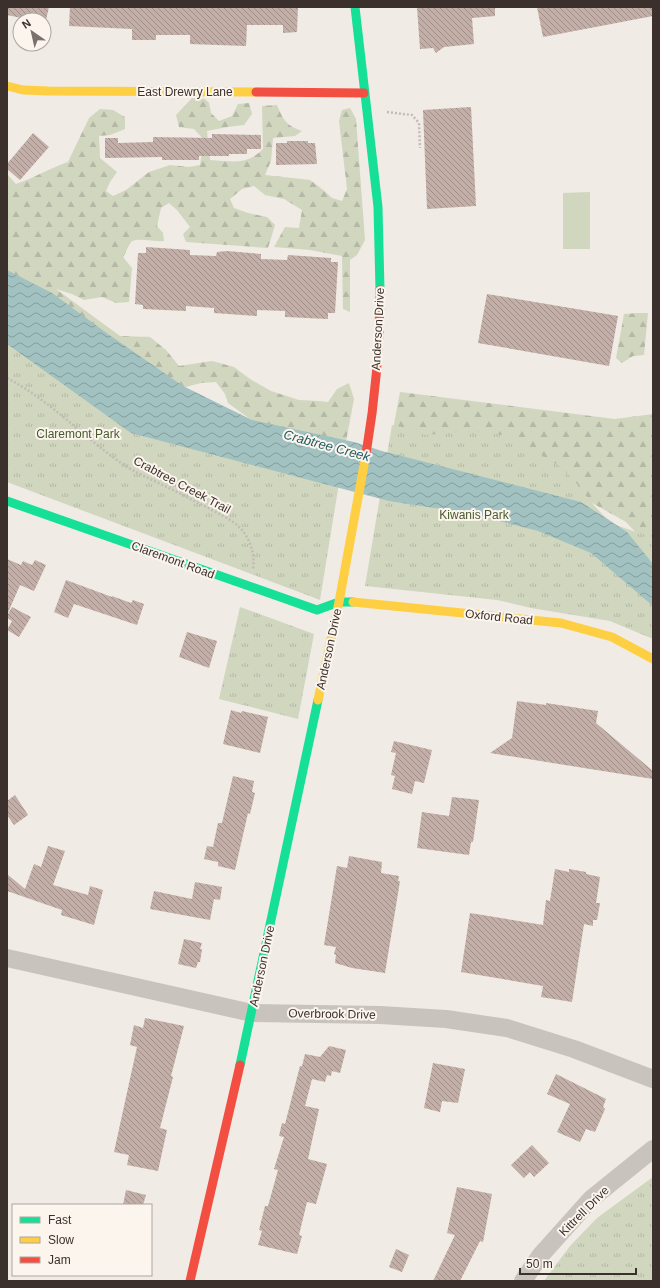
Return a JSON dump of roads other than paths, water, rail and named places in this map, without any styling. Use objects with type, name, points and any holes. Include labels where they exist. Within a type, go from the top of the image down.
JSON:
[{"type":"street","name":"Anderson Drive","points":[[190,1281],[252,1013],[339,602],[372,414],[380,334],[378,207],[364,93],[356,7]]},
{"type":"street","name":"East Drewry Lane","points":[[7,86],[23,90],[48,91],[364,93]]},
{"type":"street","name":"Claremont Road","points":[[7,501],[317,610],[339,602]]},
{"type":"street","name":"Oxford Road","points":[[339,602],[358,602],[561,623],[612,637],[653,658]]},
{"type":"street","name":"Overbrook Drive","points":[[7,958],[252,1013],[380,1014],[446,1019],[508,1028],[574,1049],[653,1079]]},
{"type":"street","name":"Kittrell Drive","points":[[523,1281],[540,1256],[591,1199],[653,1149]]},
{"type":"water","name":"Crabtree Creek","points":[[7,270],[52,293],[183,386],[252,420],[354,442],[382,451],[581,502],[627,532],[653,564],[653,606],[591,553],[538,531],[473,514],[389,501],[131,433],[7,344]]},
{"type":"park label","name":"Claremont Park","points":[[78,434]]},
{"type":"park label","name":"Kiwanis Park","points":[[474,515]]}]
